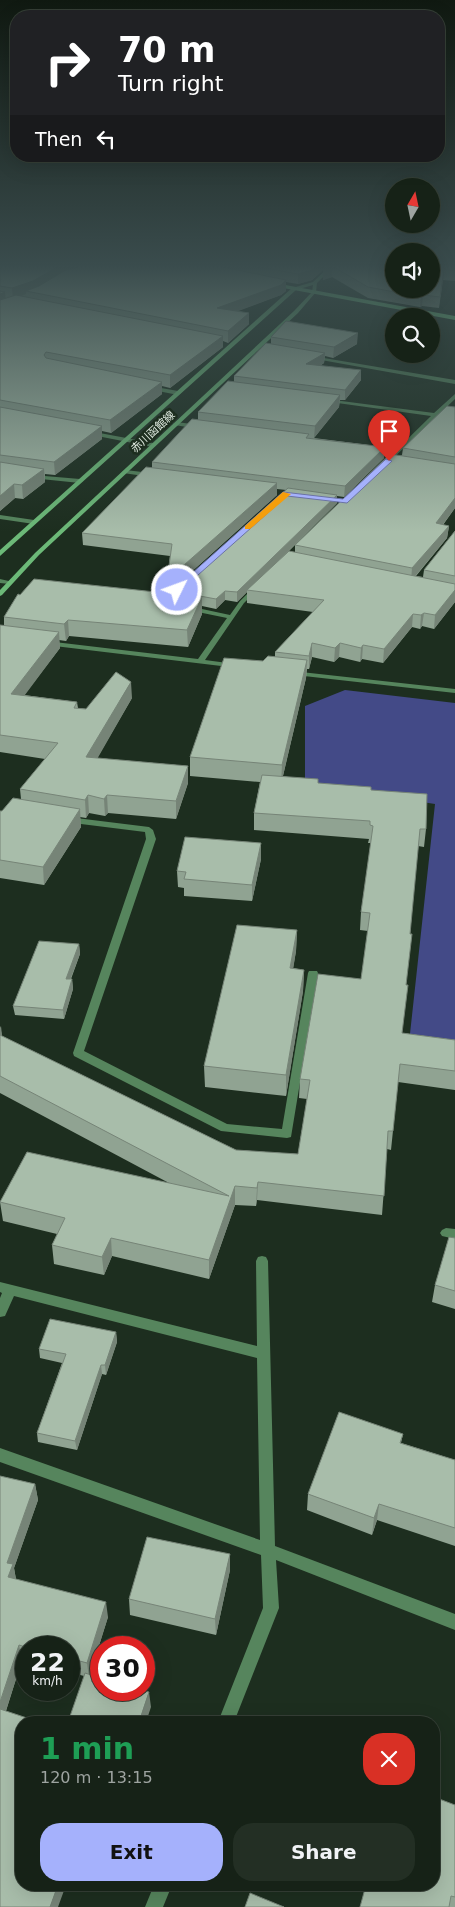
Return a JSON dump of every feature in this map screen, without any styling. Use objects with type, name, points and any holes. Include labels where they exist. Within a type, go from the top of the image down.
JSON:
[{"type":"main road","name":"赤川函館線","points":[[0,554],[222,354]]},
{"type":"main road","name":"赤川函館線","points":[[0,594],[37,554],[250,354]]},
{"type":"street","points":[[301,355],[455,382]]},
{"type":"street","points":[[143,387],[178,393]]},
{"type":"street","points":[[214,388],[222,389]]},
{"type":"street","points":[[381,467],[389,461],[393,452],[455,396]]},
{"type":"street","points":[[318,400],[436,415]]},
{"type":"street","points":[[176,424],[203,427]]},
{"type":"street","points":[[82,432],[153,445]]},
{"type":"street","points":[[389,461],[398,462]]},
{"type":"street","points":[[125,472],[163,477]]},
{"type":"street","points":[[25,475],[80,481]]},
{"type":"street","points":[[0,517],[34,522]]},
{"type":"street","points":[[0,581],[10,582]]},
{"type":"street","points":[[200,662],[242,602],[261,584]]},
{"type":"street","points":[[183,606],[231,617]]},
{"type":"street","points":[[39,642],[239,666]]},
{"type":"street","points":[[288,672],[455,691]]},
{"type":"street","points":[[57,818],[149,830],[151,839],[78,1053],[225,1128],[288,1134],[313,973]]},
{"type":"street","points":[[228,1716],[271,1608],[262,1261]]},
{"type":"street","points":[[0,1312],[5,1289],[264,1354]]},
{"type":"street","points":[[0,1455],[268,1550],[455,1622]]},
{"type":"street","points":[[154,1907],[161,1891]]},
{"type":"shaded area","points":[[345,690],[455,703],[455,1049],[409,1043],[435,804],[305,784],[305,706]]},
{"type":"building","points":[[0,354],[45,354],[46,358],[162,382],[110,420],[0,400]]},
{"type":"building","points":[[57,354],[199,354],[170,375]]},
{"type":"building","points":[[255,354],[323,354],[306,364],[361,370],[345,390],[234,376]]},
{"type":"building","points":[[228,381],[340,395],[315,426],[198,412]]},
{"type":"building","points":[[447,406],[455,407],[455,457],[403,448]]},
{"type":"building","points":[[0,407],[102,426],[54,462],[0,455]]},
{"type":"building","points":[[192,419],[309,434],[306,438],[385,447],[345,486],[152,462]]},
{"type":"building","points":[[390,454],[455,464],[455,498],[436,523],[449,526],[412,568],[295,545]]},
{"type":"building","points":[[0,462],[44,469],[22,485],[14,484],[0,496]]},
{"type":"building","points":[[146,467],[277,483],[167,580],[172,544],[82,533]]},
{"type":"building","points":[[288,488],[337,495],[237,592],[225,591],[216,599],[173,591]]},
{"type":"building","points":[[455,531],[455,576],[424,570]]},
{"type":"building","points":[[289,551],[455,584],[455,590],[435,615],[413,614],[384,649],[363,645],[361,648],[340,643],[335,648],[312,643],[309,656],[275,652],[324,600],[247,590]]},
{"type":"building","points":[[34,579],[165,593],[166,589],[202,597],[187,630],[68,620],[64,624],[4,617],[18,594],[20,595]]},
{"type":"building","points":[[0,625],[59,632],[11,694],[77,702],[74,708],[86,709],[116,672],[131,682],[86,757],[188,766],[176,801],[107,795],[104,799],[88,795],[85,800],[20,789],[58,743],[0,735]]},
{"type":"building","points":[[268,656],[307,660],[282,765],[190,757],[224,658],[263,661]]},
{"type":"building","points":[[262,775],[318,779],[318,783],[371,787],[371,790],[427,794],[426,829],[420,829],[406,985],[408,985],[402,1033],[455,1040],[455,1071],[400,1064],[393,1131],[388,1131],[384,1196],[258,1182],[257,1188],[235,1186],[209,1260],[111,1238],[102,1257],[52,1245],[65,1218],[0,1202],[27,1152],[229,1196],[0,1076],[0,1035],[236,1150],[298,1154],[310,1080],[300,1079],[318,974],[361,979],[370,913],[361,912],[373,826],[370,825],[370,821],[254,813]]},
{"type":"building","points":[[13,798],[80,809],[43,867],[0,860],[0,811]]},
{"type":"building","points":[[185,837],[261,843],[252,885],[184,879],[186,872],[177,871]]},
{"type":"building","points":[[237,925],[297,930],[290,968],[304,970],[286,1075],[204,1066]]},
{"type":"building","points":[[39,941],[79,944],[66,979],[72,979],[63,1010],[13,1006]]},
{"type":"building","points":[[449,1237],[455,1238],[455,1291],[435,1285]]},
{"type":"building","points":[[50,1319],[116,1332],[105,1365],[101,1365],[75,1441],[37,1433],[66,1354],[39,1349]]},
{"type":"building","points":[[339,1412],[403,1434],[400,1443],[455,1460],[455,1528],[379,1504],[374,1518],[308,1494]]},
{"type":"building","points":[[0,1476],[35,1484],[7,1563],[13,1564],[8,1577],[106,1602],[95,1636],[90,1636],[90,1653],[87,1663],[80,1661],[80,1636],[15,1636],[15,1657],[0,1702]]},
{"type":"building","points":[[147,1537],[230,1554],[215,1619],[129,1599]]},
{"type":"building","points":[[85,1673],[90,1675],[90,1701],[146,1701],[141,1716],[70,1716],[75,1701],[80,1701],[80,1687]]},
{"type":"building","points":[[0,1709],[21,1716],[15,1716],[15,1891],[56,1891],[50,1907],[0,1907]]},
{"type":"building","points":[[440,1799],[455,1805],[455,1897],[451,1896],[449,1907],[360,1907],[364,1891],[440,1891]]},
{"type":"building","points":[[250,1893],[284,1907],[245,1907]]},
{"type":"slow traffic","points":[[248,527],[286,493],[288,494]]},
{"type":"route","points":[[177,590],[286,493],[345,501],[389,461]]}]
